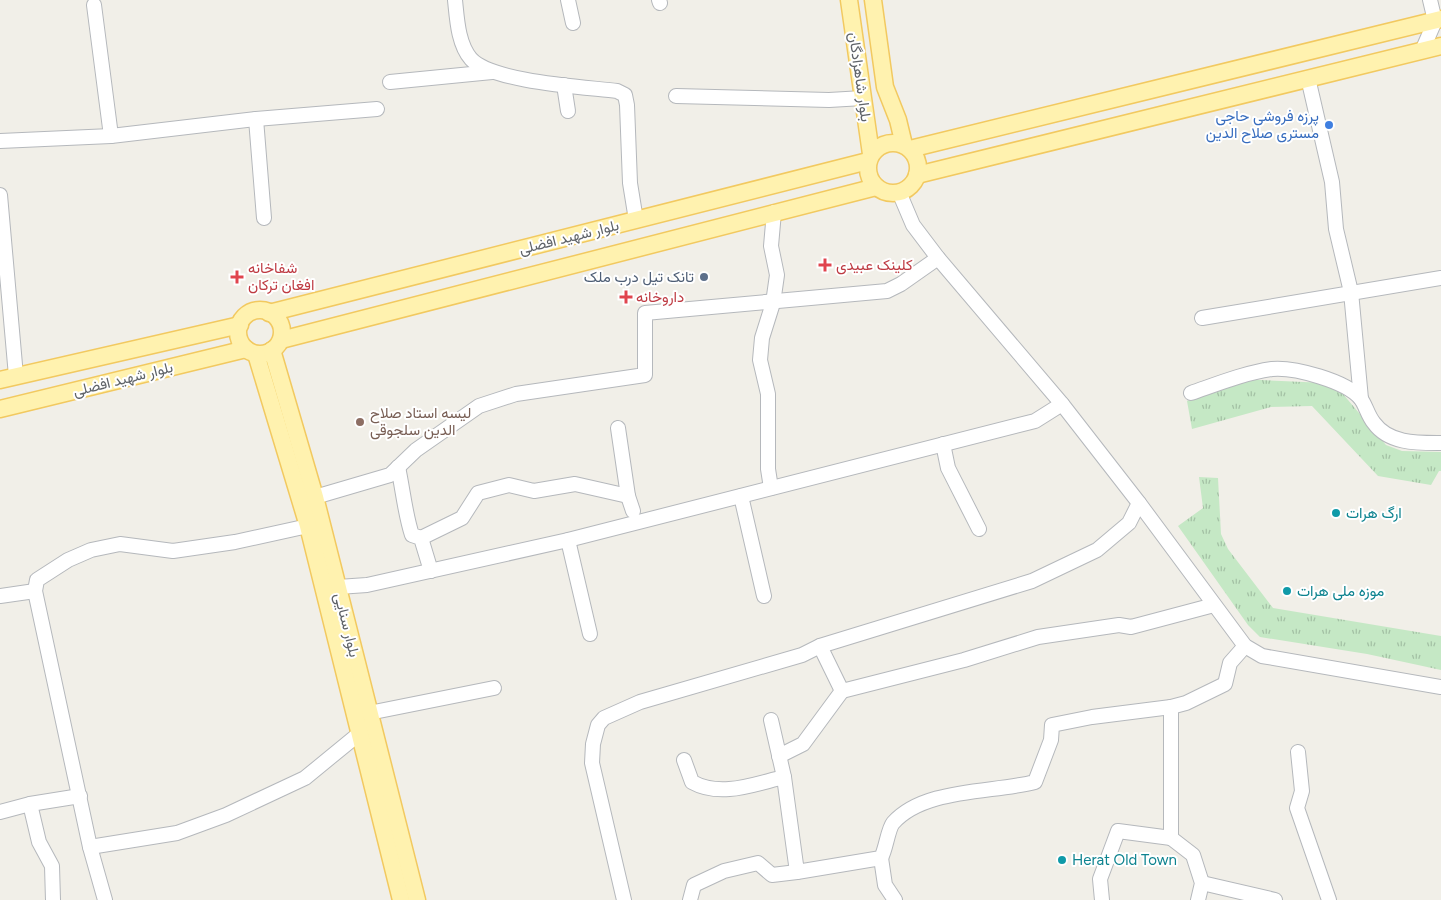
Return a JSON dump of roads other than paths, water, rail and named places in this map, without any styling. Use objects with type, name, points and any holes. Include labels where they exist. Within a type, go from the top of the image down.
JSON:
[{"type":"main road","name":"بلوار شاهزادگان","points":[[849,0],[870,158]]},
{"type":"main road","name":"بلوار شاهزادگان","points":[[872,0],[885,86],[907,147]]},
{"type":"main road","points":[[907,147],[918,161],[917,175],[913,183],[899,192],[891,193],[876,187],[869,175],[870,158],[882,145],[890,142],[907,147],[1439,22]]},
{"type":"main road","points":[[917,175],[1441,46]]},
{"type":"main road","name":"بلوار شهید افضلی","points":[[269,313],[636,220],[870,158]]},
{"type":"main road","name":"بلوار شهید افضلی","points":[[0,409],[264,348],[774,212],[876,187]]},
{"type":"main road","points":[[251,312],[269,313],[274,316],[281,327],[264,348],[239,338],[240,325],[251,312]]},
{"type":"main road","name":"بلوار شهید افضلی","points":[[0,380],[240,325]]},
{"type":"main road","name":"بلوار سنایی","points":[[264,348],[315,497],[418,900]]},
{"type":"main road","name":"بلوار سنایی","points":[[264,348],[402,900]]},
{"type":"street","points":[[455,0],[462,42],[466,50],[478,64],[493,72]]},
{"type":"street","points":[[568,0],[573,23]]},
{"type":"street","points":[[1422,51],[1439,22],[1430,0]]},
{"type":"street","points":[[94,5],[111,136]]},
{"type":"street","points":[[390,82],[493,72],[564,85],[617,91],[625,96],[627,105],[630,183],[636,220]]},
{"type":"street","points":[[1308,78],[1332,182],[1336,229],[1352,292],[1361,399],[1374,424],[1392,437],[1410,442],[1441,443]]},
{"type":"street","points":[[564,85],[568,111]]},
{"type":"street","points":[[676,96],[829,100],[863,98]]},
{"type":"street","points":[[0,141],[111,136],[256,119],[377,109]]},
{"type":"street","points":[[256,119],[264,218]]},
{"type":"street","points":[[899,192],[914,225],[938,258],[1062,404],[1139,502],[1244,646],[1262,656],[1441,687]]},
{"type":"street","points":[[0,195],[16,376]]},
{"type":"street","points":[[771,488],[768,469],[768,394],[760,360],[762,338],[774,303],[777,275],[771,246],[774,212]]},
{"type":"street","points":[[315,497],[390,475],[416,450],[479,406],[516,394],[645,375],[645,313],[774,303],[887,291],[938,258]]},
{"type":"street","points":[[1202,318],[1441,278]]},
{"type":"street","points":[[1191,393],[1234,378],[1274,369],[1323,376],[1345,386],[1361,399]]},
{"type":"street","points":[[338,587],[367,585],[568,540],[1035,421],[1062,404]]},
{"type":"street","points":[[618,428],[628,496],[633,511]]},
{"type":"street","points":[[943,444],[948,468],[979,530]]},
{"type":"street","points":[[398,468],[407,521],[412,535],[421,538],[462,518],[478,493],[509,485],[534,491],[575,484],[628,496]]},
{"type":"street","points":[[741,496],[764,596]]},
{"type":"street","points":[[624,900],[592,763],[592,744],[598,725],[604,718],[640,702],[802,655],[820,646],[1032,581],[1097,550],[1129,523],[1139,502]]},
{"type":"street","points":[[105,900],[90,847],[35,591],[37,580],[68,560],[91,550],[120,544],[173,552],[235,542],[308,526]]},
{"type":"street","points":[[421,538],[431,571]]},
{"type":"street","points":[[568,540],[590,634]]},
{"type":"street","points":[[0,596],[35,591]]},
{"type":"street","points":[[779,756],[803,744],[842,691],[964,660],[1038,637],[1119,625],[1130,627],[1214,605]]},
{"type":"street","points":[[820,646],[842,691]]},
{"type":"street","points":[[895,900],[885,885],[880,858],[886,848],[891,824],[914,805],[940,797],[1035,782],[1051,740],[1052,725],[1092,717],[1171,707],[1186,703],[1225,684],[1230,663],[1244,646]]},
{"type":"street","points":[[369,713],[494,688]]},
{"type":"street","points":[[1171,707],[1171,838]]},
{"type":"street","points":[[771,720],[784,777],[797,872]]},
{"type":"street","points":[[90,847],[177,833],[226,815],[305,778],[360,733]]},
{"type":"street","points":[[1298,752],[1302,791],[1297,808],[1329,900]]},
{"type":"street","points":[[684,760],[692,782],[704,789],[727,790],[784,777]]},
{"type":"street","points":[[0,812],[30,804],[80,796]]},
{"type":"street","points":[[30,804],[39,842],[52,866],[52,900]]},
{"type":"street","points":[[1102,900],[1100,879],[1118,832],[1171,838],[1193,855],[1202,883],[1198,900]]},
{"type":"street","points":[[690,900],[694,885],[724,871],[758,863],[772,874],[797,872],[880,858]]},
{"type":"street","points":[[1202,883],[1274,900]]},
{"type":"place","name":"پرزه فروشی حاجی مستری صلاح الدین","points":[[1329,125]]},
{"type":"place","name":"کلینک عبیدی","points":[[825,265]]},
{"type":"place","name":"شفاخانه افغان ترکان","points":[[237,277]]},
{"type":"place","name":"تانک تیل درب ملک","points":[[704,277]]},
{"type":"place","name":"داروخانه","points":[[626,297]]},
{"type":"place","name":"لیسه استاد صلاح الدین سلجوقی","points":[[360,422]]},
{"type":"place","name":"ارگ هرات","points":[[1336,513]]},
{"type":"place","name":"موزه ملی هرات","points":[[1287,591]]},
{"type":"place","name":"Herat Old Town","points":[[1062,860]]}]
